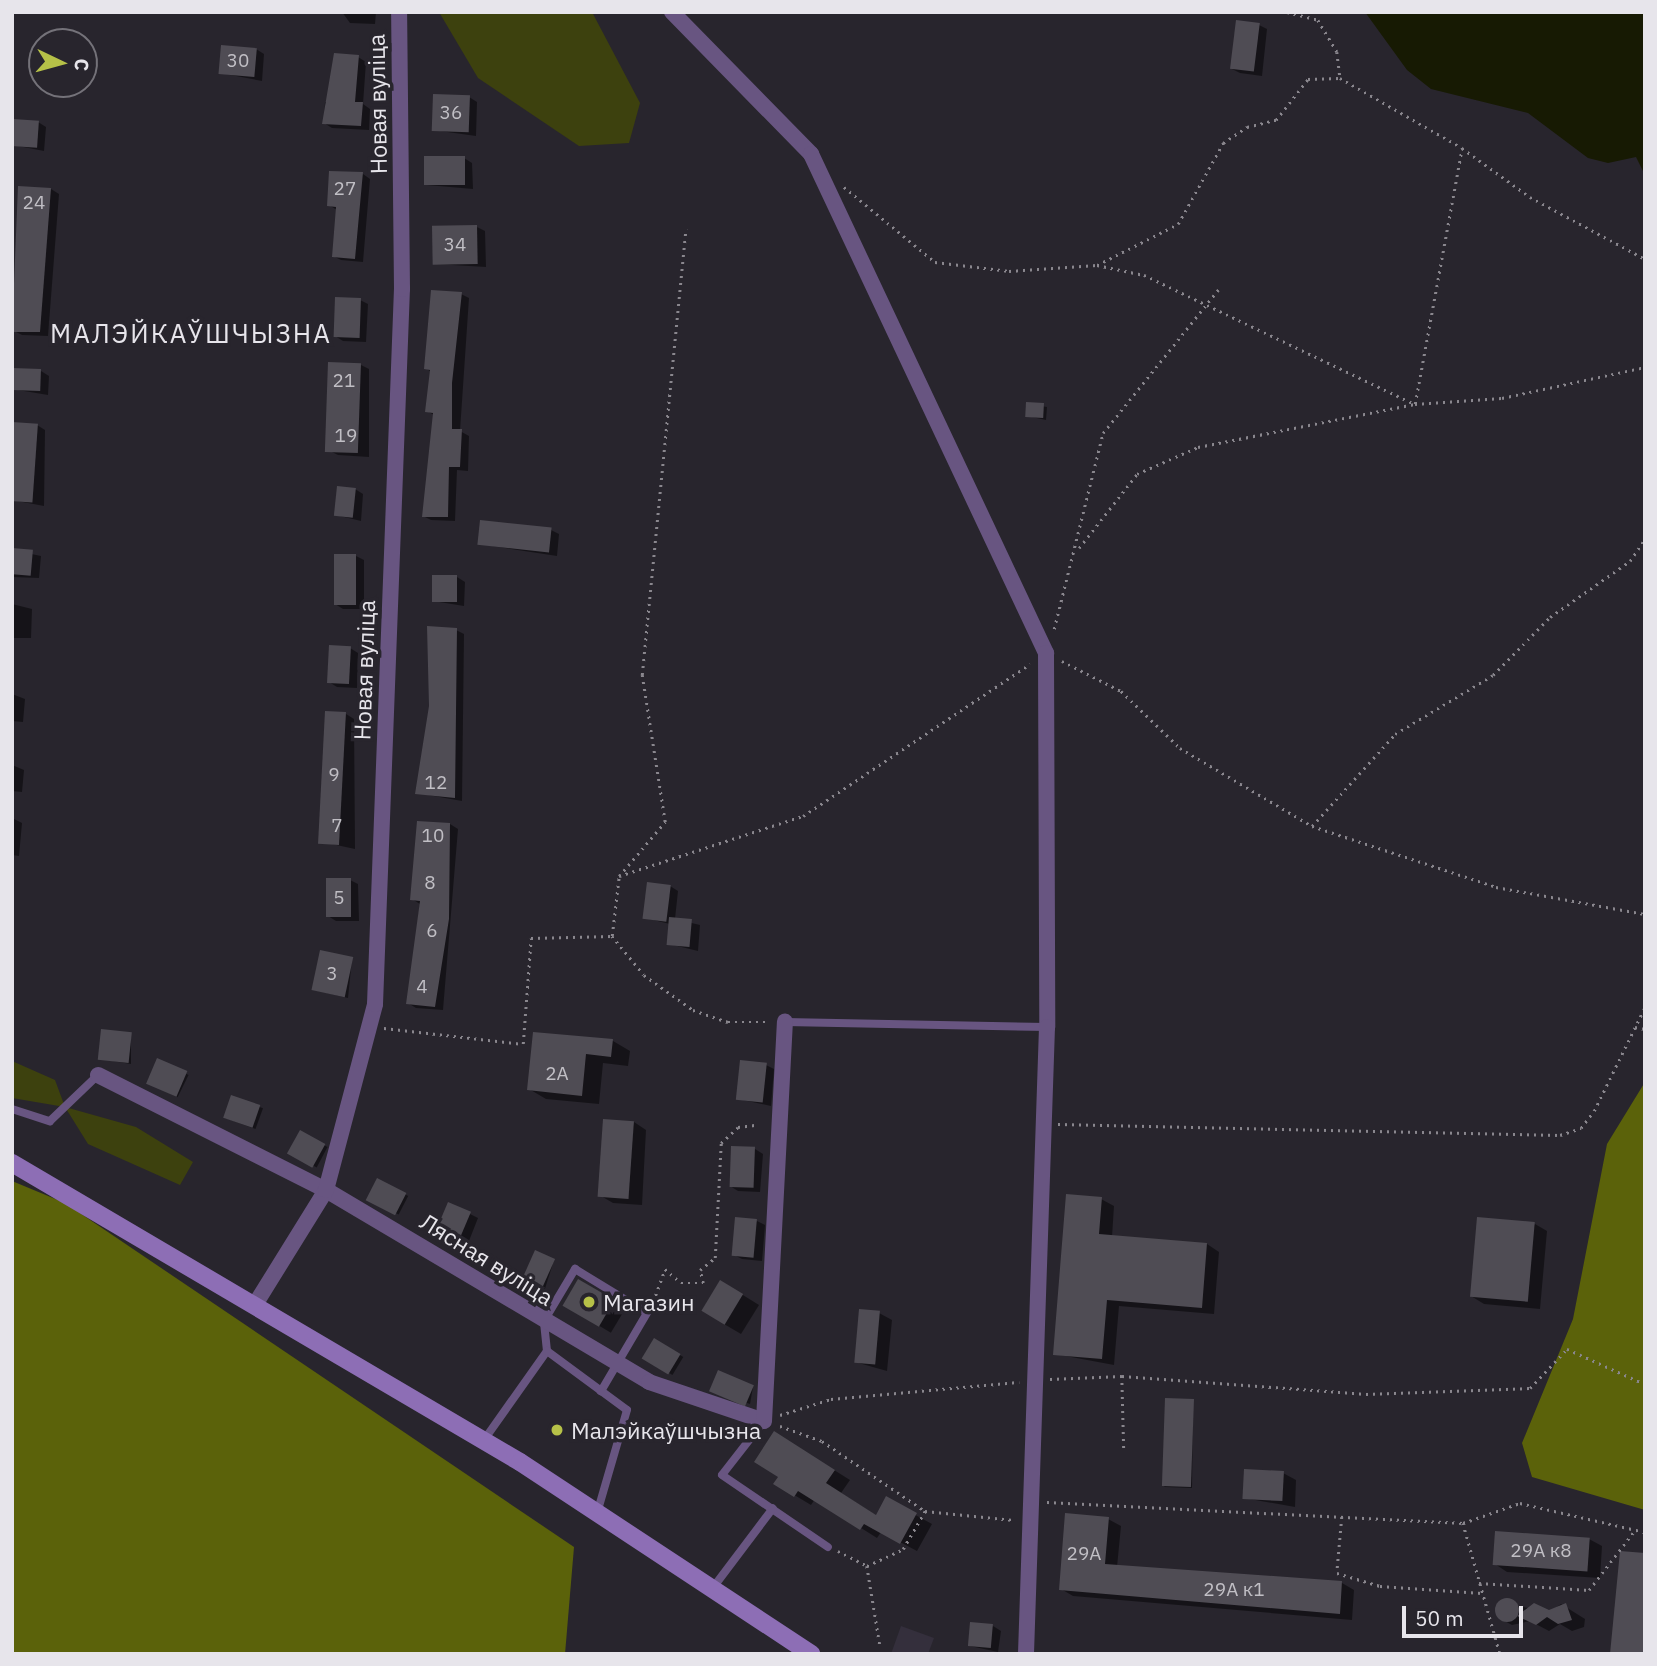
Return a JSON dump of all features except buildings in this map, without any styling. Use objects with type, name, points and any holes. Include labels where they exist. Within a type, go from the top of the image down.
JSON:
[{"type":"main road","points":[[12,1163],[256,1303],[483,1440],[811,1654]]},
{"type":"street","name":"Новая вуліца","points":[[256,1303],[326,1190],[367,1026],[375,1004],[402,289],[399,12]]},
{"type":"street","points":[[672,12],[815,162],[1046,653],[1047,1027],[1026,1654]]},
{"type":"street","points":[[764,1420],[785,1022]]},
{"type":"street","name":"Лясная вуліца","points":[[98,1075],[326,1190],[649,1382],[764,1420]]},
{"type":"lane","points":[[785,1022],[1047,1027]]},
{"type":"lane","points":[[12,1109],[50,1121],[98,1075]]},
{"type":"lane","points":[[483,1440],[547,1351],[544,1321],[575,1269],[647,1312],[601,1391]]},
{"type":"lane","points":[[547,1351],[626,1410],[597,1513]]},
{"type":"lane","points":[[764,1420],[722,1475],[828,1547]]},
{"type":"lane","points":[[712,1589],[773,1508]]},
{"type":"path","points":[[1287,12],[1318,20],[1337,52],[1340,78]]},
{"type":"path","points":[[1097,265],[1178,224],[1223,142],[1247,127],[1276,120],[1308,79],[1340,78],[1462,148],[1530,197],[1645,259]]},
{"type":"path","points":[[1415,404],[1462,148]]},
{"type":"path","points":[[815,162],[935,262],[1009,271],[1097,265],[1144,275],[1415,404]]},
{"type":"path","points":[[686,229],[642,675],[665,822],[619,876],[612,936],[644,975],[694,1010],[728,1022],[785,1022]]},
{"type":"path","points":[[619,876],[803,816],[1046,653],[1078,549],[1103,433],[1218,290]]},
{"type":"path","points":[[1078,549],[1137,474],[1186,453],[1415,404],[1502,398],[1645,367]]},
{"type":"path","points":[[1312,826],[1395,734],[1493,674],[1550,617],[1630,561],[1645,539]]},
{"type":"path","points":[[1046,653],[1121,691],[1180,748],[1312,826],[1496,887],[1645,914]]},
{"type":"path","points":[[367,1026],[523,1044],[531,938],[612,936]]},
{"type":"path","points":[[1043,1124],[1560,1135],[1581,1128],[1594,1111],[1645,1007]]},
{"type":"path","points":[[1635,1027],[1645,1029]]},
{"type":"path","points":[[647,1312],[665,1269],[681,1283],[703,1283],[700,1270],[715,1258],[721,1143],[738,1126],[755,1125]]},
{"type":"path","points":[[764,1420],[831,1399],[1034,1380],[1122,1376],[1366,1394],[1530,1388],[1567,1349],[1645,1384]]},
{"type":"path","points":[[1122,1376],[1124,1452]]},
{"type":"path","points":[[764,1420],[822,1441],[925,1511],[1029,1521]]},
{"type":"path","points":[[1030,1501],[1463,1523],[1520,1503],[1645,1532]]},
{"type":"path","points":[[867,1566],[903,1549],[925,1511]]},
{"type":"path","points":[[1342,1517],[1337,1573],[1380,1586],[1482,1593]]},
{"type":"path","points":[[1463,1523],[1500,1654]]},
{"type":"path","points":[[1479,1583],[1589,1590],[1635,1530]]},
{"type":"path","points":[[828,1547],[867,1566]]},
{"type":"path","points":[[867,1566],[880,1645]]},
{"type":"shaded area","points":[[1365,12],[1645,12],[1645,175],[1636,157],[1608,163],[1588,158],[1528,113],[1431,89],[1407,70]]},
{"type":"shaded area","points":[[901,1626],[934,1638],[928,1654],[891,1654]]},
{"type":"green space","points":[[439,12],[592,12],[640,103],[629,143],[579,146],[478,78]]},
{"type":"green space","points":[[12,1061],[55,1080],[65,1107],[12,1098]]},
{"type":"green space","points":[[1645,1082],[1645,1510],[1532,1477],[1522,1443],[1573,1319],[1607,1144]]},
{"type":"green space","points":[[65,1107],[136,1127],[193,1162],[180,1185],[88,1144]]},
{"type":"green space","points":[[12,1181],[65,1203],[574,1547],[565,1654],[12,1654]]},
{"type":"place","name":"Магазин","points":[[589,1302]]},
{"type":"place","name":"Малэйкаўшчызна","points":[[557,1430]]},
{"type":"district","name":"МАЛЭЙКАЎШЧЫЗНА","points":[[191,334]]}]
